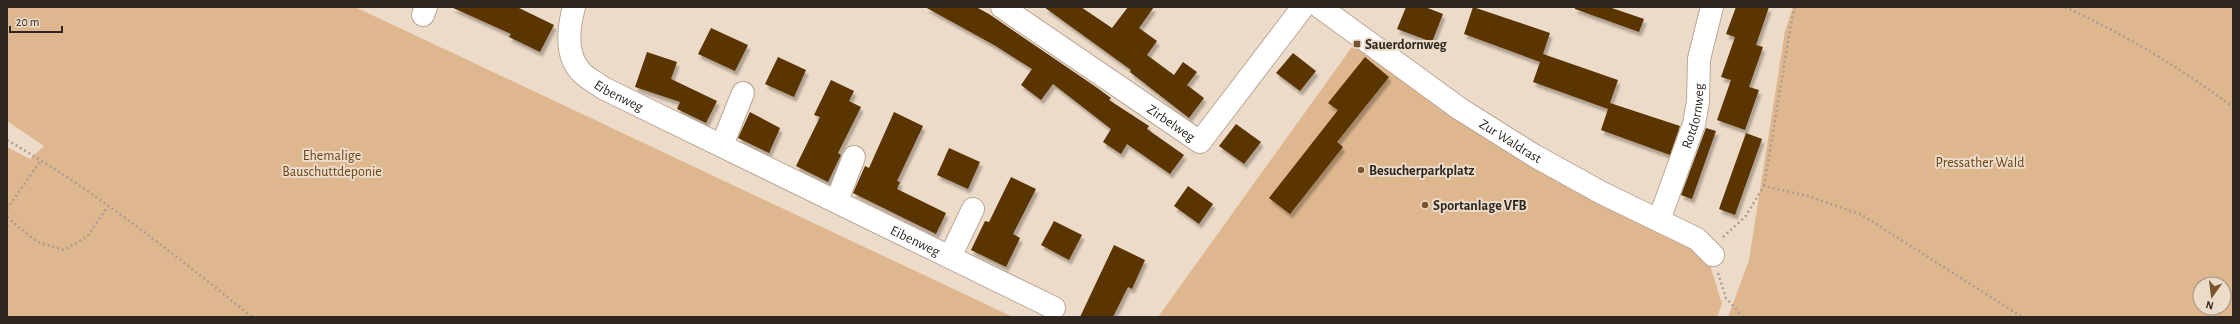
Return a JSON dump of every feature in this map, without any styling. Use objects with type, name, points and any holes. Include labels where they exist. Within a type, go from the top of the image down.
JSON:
[{"type":"street","name":"Eibenweg","points":[[574,7],[570,19],[570,54],[582,73],[603,88],[837,200],[1054,308]]},
{"type":"street","name":"Zirbelweg","points":[[1002,7],[1200,142],[1303,7]]},
{"type":"street","name":"Zur Waldrast","points":[[1320,7],[1460,109],[1535,156],[1602,193],[1697,239],[1713,255]]},
{"type":"street","name":"Rotdornweg","points":[[1659,220],[1694,124],[1698,101],[1699,59],[1712,7]]},
{"type":"street","points":[[722,145],[743,93]]},
{"type":"street","points":[[837,200],[854,157]]},
{"type":"street","name":"Eibenweg","points":[[950,257],[973,209]]},
{"type":"path","points":[[1743,317],[1726,298],[1713,255],[1722,238],[1745,218],[1764,186],[1795,7]]},
{"type":"path","points":[[2065,7],[2102,24],[2202,84],[2233,107]]},
{"type":"path","points":[[7,140],[41,160],[131,222],[252,317]]},
{"type":"path","points":[[7,209],[41,160]]},
{"type":"path","points":[[1764,186],[1808,196],[1862,215],[2022,317]]},
{"type":"path","points":[[7,217],[37,242],[64,250],[87,237],[108,206]]},
{"type":"green space","name":"Ehemalige Bauschuttdeponie","points":[[7,7],[355,7],[1013,317],[7,317],[7,147],[30,159],[44,146],[7,121]]},
{"type":"green space","name":"Pressather Wald","points":[[1793,7],[2233,7],[2233,317],[1728,317],[1749,260],[1785,31]]},
{"type":"green space","name":"Sportanlage VFB","points":[[1357,40],[1707,255],[1722,304],[1717,317],[1158,317]]},
{"type":"building","points":[[451,7],[517,7],[554,25],[540,52],[509,37],[511,34]]},
{"type":"building","points":[[925,7],[976,7],[989,14],[1096,87],[1111,98],[1109,100],[1149,126],[1147,129],[1184,155],[1170,174],[1127,144],[1121,154],[1103,142],[1111,129],[1053,84],[1041,100],[1021,85],[1032,69],[994,45]]},
{"type":"building","points":[[1044,7],[1081,7],[1112,28],[1128,7],[1154,7],[1139,28],[1157,41],[1147,55],[1174,75],[1183,62],[1197,72],[1187,85],[1204,98],[1189,118],[1130,72],[1131,70]]},
{"type":"building","points":[[1406,7],[1425,7],[1443,14],[1432,42],[1397,29]]},
{"type":"building","points":[[1473,7],[1550,33],[1543,54],[1618,80],[1610,103],[1680,126],[1670,155],[1601,130],[1608,109],[1533,82],[1540,62],[1464,34]]},
{"type":"building","points":[[1575,7],[1609,7],[1644,19],[1639,32],[1575,9]]},
{"type":"building","points":[[1736,7],[1769,7],[1756,45],[1763,47],[1749,87],[1759,90],[1745,130],[1717,120],[1731,80],[1721,77],[1735,37],[1726,34]]},
{"type":"building","points":[[711,28],[748,45],[735,71],[698,54]]},
{"type":"building","points":[[647,52],[677,62],[671,79],[717,101],[706,123],[677,109],[680,102],[635,87]]},
{"type":"building","points":[[1293,53],[1316,71],[1300,91],[1276,73]]},
{"type":"building","points":[[778,57],[806,70],[794,97],[765,84]]},
{"type":"building","points":[[1365,57],[1389,77],[1337,142],[1343,147],[1290,214],[1269,198],[1338,110],[1328,103]]},
{"type":"building","points":[[831,80],[854,91],[849,101],[861,107],[838,153],[841,155],[828,182],[796,166],[820,117],[814,115]]},
{"type":"building","points":[[750,112],[780,128],[769,153],[738,138]]},
{"type":"building","points":[[894,112],[923,126],[897,181],[900,182],[897,189],[946,213],[936,234],[853,193],[865,166],[869,168]]},
{"type":"building","points":[[1236,124],[1261,142],[1244,164],[1219,146]]},
{"type":"building","points":[[1706,128],[1716,131],[1692,199],[1681,195]]},
{"type":"building","points":[[1746,133],[1762,139],[1735,215],[1719,209]]},
{"type":"building","points":[[949,148],[980,162],[968,189],[937,175]]},
{"type":"building","points":[[1011,177],[1036,189],[1013,234],[1020,238],[1006,267],[971,250],[985,221],[989,222]]},
{"type":"building","points":[[1188,186],[1213,204],[1199,224],[1174,206]]},
{"type":"building","points":[[1054,221],[1082,235],[1069,260],[1041,245]]},
{"type":"building","points":[[1114,245],[1145,260],[1132,289],[1128,287],[1113,317],[1080,317]]},
{"type":"place","name":"Sauerdornweg","points":[[1357,44]]},
{"type":"place","name":"Besucherparkplatz","points":[[1361,170]]},
{"type":"place","name":"Sportanlage VFB","points":[[1425,205]]}]
